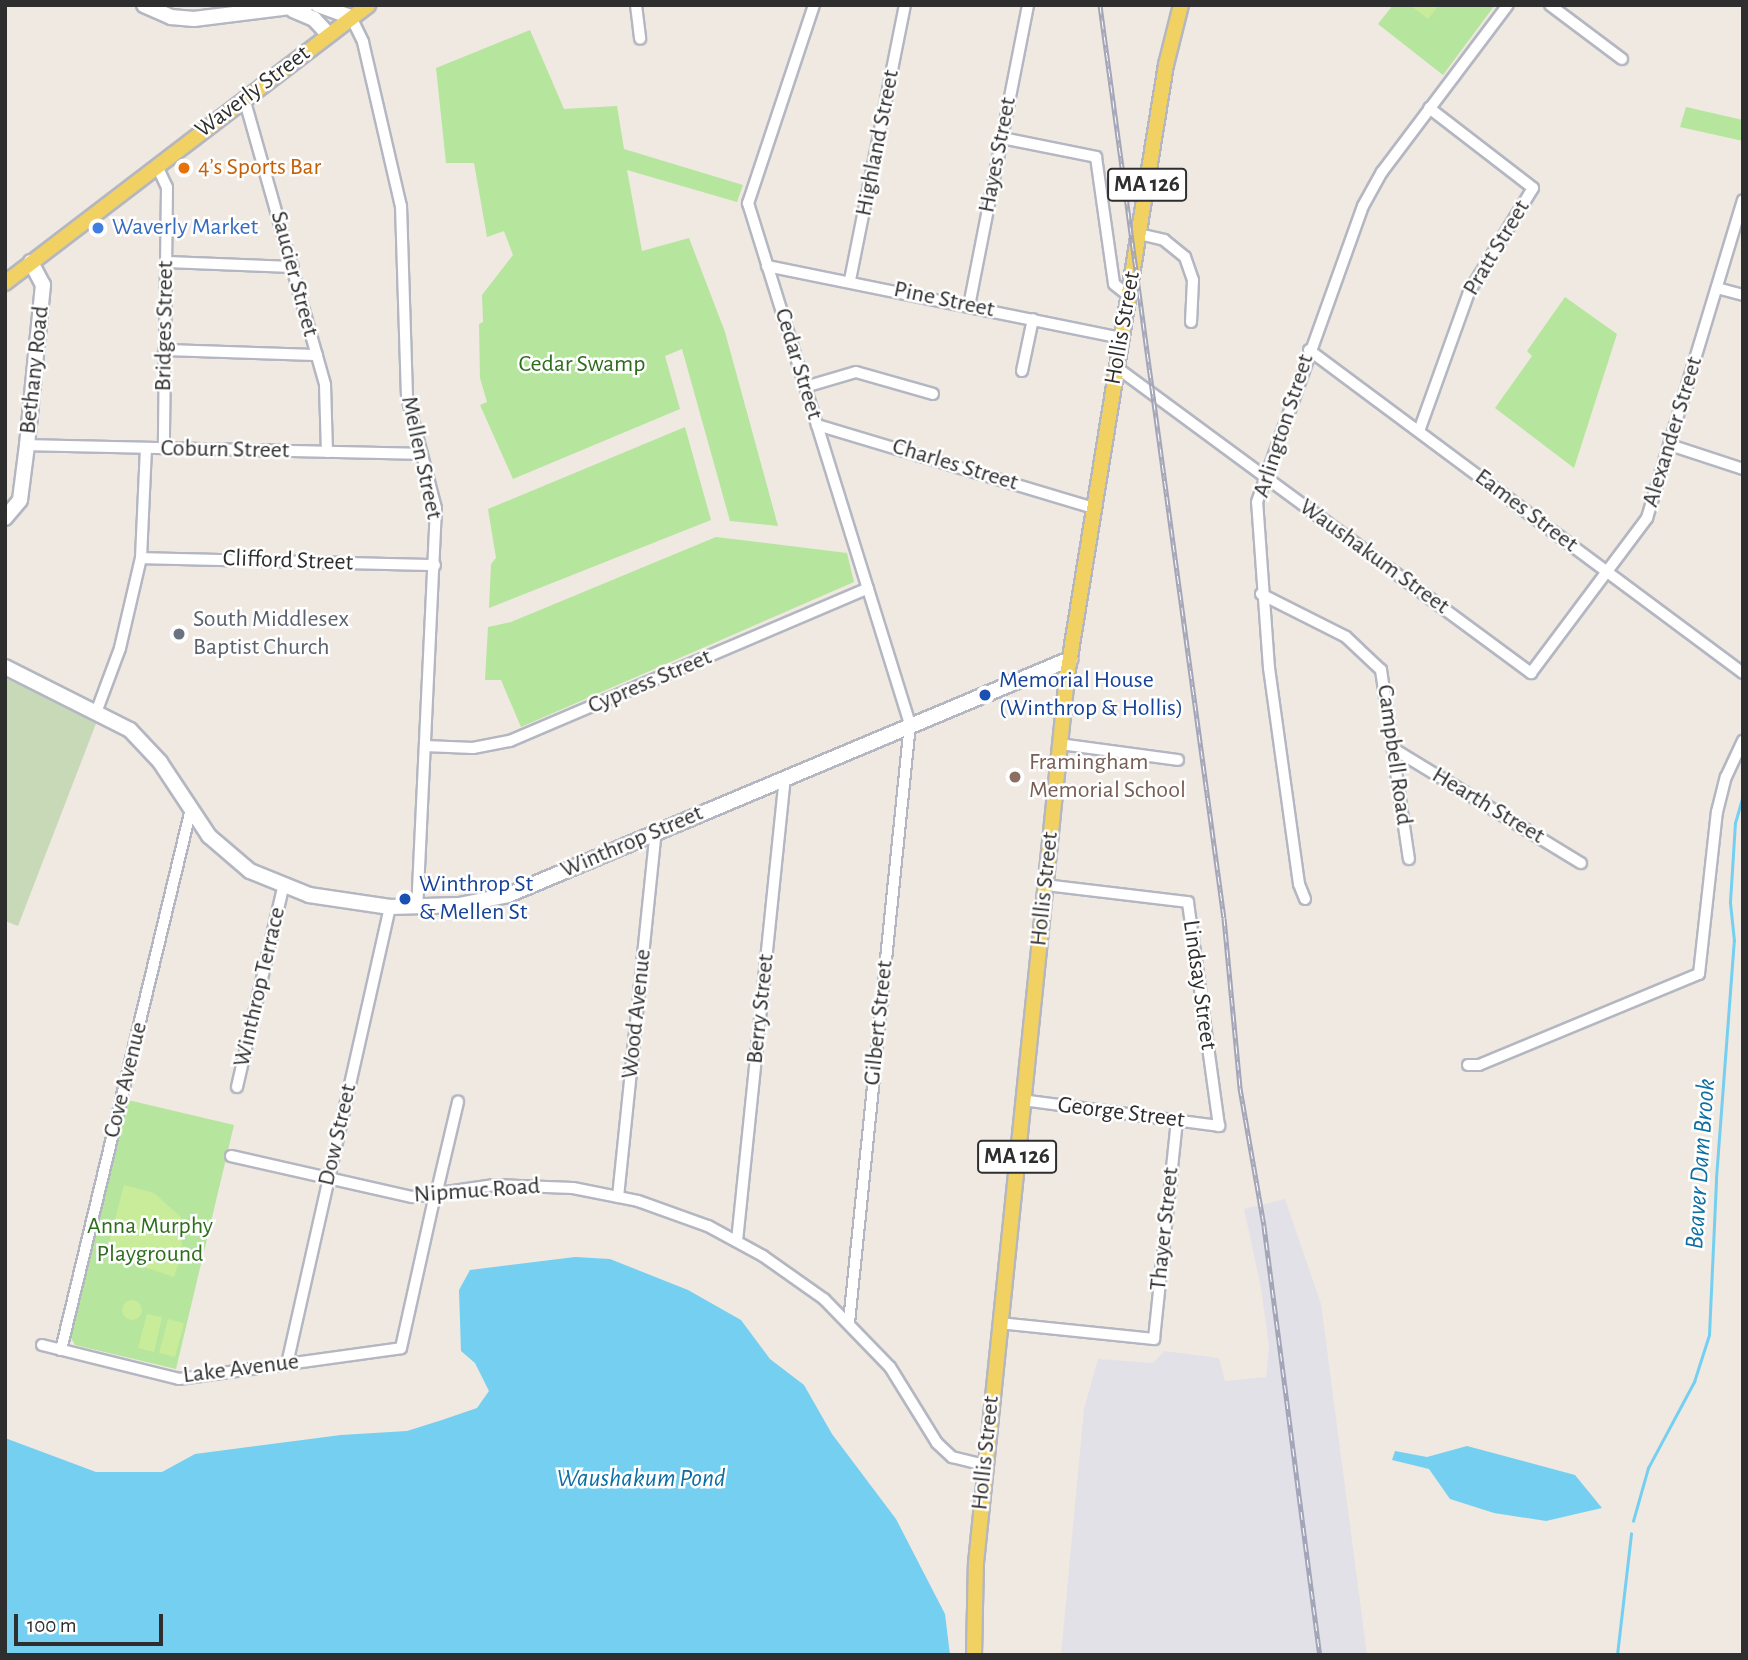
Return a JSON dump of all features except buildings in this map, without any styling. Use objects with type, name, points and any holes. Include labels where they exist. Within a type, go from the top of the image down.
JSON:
[{"type":"main road","name":"Waverly Street","points":[[5,282],[368,5]]},
{"type":"main road","name":"Hollis Street","points":[[974,1655],[974,1586],[985,1465],[1070,659],[1170,42],[1181,5]]},
{"type":"street","points":[[144,5],[160,14],[194,19],[306,5]]},
{"type":"street","points":[[318,5],[351,17]]},
{"type":"street","points":[[636,5],[640,39]]},
{"type":"street","name":"Cedar Street","points":[[814,5],[749,194],[767,267],[910,724]]},
{"type":"street","name":"Highland Street","points":[[850,280],[905,5]]},
{"type":"street","name":"Hayes Street","points":[[969,306],[1028,5]]},
{"type":"street","name":"Arlington Street","points":[[1305,900],[1299,884],[1261,594],[1257,502],[1309,349],[1363,206],[1429,108],[1507,5]]},
{"type":"street","points":[[1550,5],[1622,59]]},
{"type":"street","points":[[284,8],[310,16],[328,34]]},
{"type":"street","name":"Mellen Street","points":[[351,17],[363,42],[401,206],[407,397],[436,508],[417,906]]},
{"type":"street","name":"Saucier Street","points":[[244,98],[317,355],[328,402],[327,452]]},
{"type":"street","name":"Pratt Street","points":[[1419,431],[1469,292],[1533,188],[1429,108]]},
{"type":"street","points":[[1002,138],[1096,157],[1114,284],[1129,296]]},
{"type":"street","name":"Bridges Street","points":[[157,166],[167,187],[164,448]]},
{"type":"street","name":"Alexander Street","points":[[1531,673],[1647,518],[1743,200]]},
{"type":"street","points":[[1139,234],[1164,240],[1185,257],[1193,280],[1191,322]]},
{"type":"street","name":"Bethany Road","points":[[5,518],[20,500],[27,445],[43,285],[31,262]]},
{"type":"street","points":[[166,262],[293,267]]},
{"type":"street","name":"Pine Street","points":[[767,267],[850,280],[1121,338]]},
{"type":"street","points":[[1717,288],[1743,295]]},
{"type":"street","points":[[1022,371],[1033,319]]},
{"type":"street","name":"Eames Street","points":[[1309,349],[1743,673]]},
{"type":"street","points":[[164,350],[317,355]]},
{"type":"street","name":"Waushakum Street","points":[[1116,367],[1531,673]]},
{"type":"street","points":[[805,387],[852,372],[933,394]]},
{"type":"street","name":"Charles Street","points":[[817,425],[1094,508]]},
{"type":"street","name":"Coburn Street","points":[[27,445],[422,454]]},
{"type":"street","points":[[1670,445],[1743,469]]},
{"type":"street","points":[[97,710],[120,648],[141,558],[146,448]]},
{"type":"street","name":"Clifford Street","points":[[141,558],[435,565]]},
{"type":"street","name":"Cypress Street","points":[[425,746],[485,747],[510,741],[868,588]]},
{"type":"street","name":"Campbell Road","points":[[1261,594],[1324,624],[1371,657],[1381,670],[1409,859]]},
{"type":"street","name":"Winthrop Street","points":[[5,667],[97,710],[142,741],[191,809],[233,859],[283,888],[337,902],[390,907],[476,903],[508,895],[1070,659]]},
{"type":"street","name":"Gilbert Street","points":[[849,1322],[910,724]]},
{"type":"street","points":[[1468,1065],[1479,1065],[1699,974],[1717,811],[1726,776],[1743,741]]},
{"type":"street","points":[[1060,744],[1178,760]]},
{"type":"street","name":"Hearth Street","points":[[1394,749],[1581,863]]},
{"type":"street","name":"Berry Street","points":[[737,1241],[785,777]]},
{"type":"street","name":"Cove Avenue","points":[[61,1350],[191,809]]},
{"type":"street","name":"Wood Avenue","points":[[618,1197],[656,832]]},
{"type":"street","name":"Lindsay Street","points":[[1045,885],[1188,902],[1220,1126]]},
{"type":"street","name":"Winthrop Terrace","points":[[237,1087],[283,888]]},
{"type":"street","name":"Dow Street","points":[[287,1364],[390,907]]},
{"type":"street","name":"George Street","points":[[1022,1100],[1220,1126]]},
{"type":"street","points":[[435,1195],[458,1102]]},
{"type":"street","name":"Thayer Street","points":[[999,1323],[1154,1339],[1177,1120]]},
{"type":"street","name":"Nipmuc Road","points":[[231,1156],[412,1197],[474,1186],[531,1185],[618,1197],[670,1211],[737,1241],[800,1280],[849,1322],[890,1367],[937,1443],[952,1457],[985,1465]]},
{"type":"street","name":"Lake Avenue","points":[[42,1345],[179,1379],[401,1348],[435,1195]]},
{"type":"shaded area","points":[[1285,1199],[1321,1304],[1367,1655],[1061,1655],[1084,1409],[1098,1359],[1153,1363],[1164,1351],[1219,1358],[1225,1381],[1266,1377],[1269,1347],[1261,1288],[1244,1209]]},
{"type":"green space","points":[[1393,5],[1495,5],[1443,75],[1378,24]]},
{"type":"green space","points":[[1410,5],[1439,5],[1428,19]]},
{"type":"green space","points":[[530,30],[564,109],[617,106],[624,149],[743,185],[737,202],[627,170],[642,251],[689,238],[725,332],[778,526],[730,521],[682,349],[665,356],[680,409],[513,479],[480,405],[487,402],[480,378],[479,324],[483,322],[482,295],[513,255],[504,231],[487,237],[474,163],[446,163],[436,68]]},
{"type":"green space","points":[[1686,107],[1743,120],[1743,141],[1680,127]]},
{"type":"green space","points":[[1565,297],[1617,334],[1574,468],[1495,408],[1532,356],[1527,351]]},
{"type":"green space","name":"Cedar Swamp","points":[[685,427],[711,520],[489,608],[491,564],[496,558],[488,509]]},
{"type":"green space","points":[[716,537],[847,553],[854,582],[521,727],[501,680],[485,680],[488,627],[511,622]]},
{"type":"green space","points":[[5,678],[97,721],[18,926],[5,921]]},
{"type":"green space","name":"Anna Murphy Playground","points":[[128,1100],[234,1125],[176,1369],[75,1345],[71,1338]]},
{"type":"green space","points":[[124,1185],[154,1193],[181,1217],[182,1253],[174,1277],[106,1254]]},
{"type":"green space","points":[[132,1300],[139,1303],[142,1310],[139,1317],[132,1320],[125,1317],[122,1310],[125,1303]]},
{"type":"green space","points":[[147,1314],[162,1317],[154,1352],[138,1348]]},
{"type":"green space","points":[[168,1319],[184,1323],[175,1357],[159,1353]]},
{"type":"water","name":"Waushakum Pond","points":[[575,1257],[610,1259],[688,1290],[741,1320],[770,1359],[804,1385],[832,1434],[896,1519],[945,1614],[950,1655],[5,1655],[5,1438],[96,1472],[162,1472],[195,1454],[341,1435],[407,1431],[442,1420],[477,1408],[489,1391],[475,1363],[461,1351],[459,1290],[470,1270]]},
{"type":"water","points":[[1467,1446],[1575,1475],[1602,1508],[1546,1521],[1494,1513],[1450,1499],[1429,1469],[1392,1460],[1395,1451],[1427,1457]]},
{"type":"waterway","name":"Beaver Dam Brook","points":[[1633,1521],[1648,1468],[1694,1382],[1709,1335],[1716,1178],[1734,941],[1730,902],[1735,823],[1743,795]]},
{"type":"waterway","name":"Beaver Dam Brook","points":[[1617,1655],[1631,1534]]},
{"type":"railway","points":[[1100,5],[1224,918],[1240,1088],[1264,1226],[1320,1655]]},
{"type":"place","name":"4’s Sports Bar","points":[[184,168]]},
{"type":"place","name":"Waverly Market","points":[[98,228]]},
{"type":"place","name":"South Middlesex Baptist Church","points":[[179,634]]},
{"type":"place","name":"Memorial House (Winthrop & Hollis)","points":[[985,695]]},
{"type":"place","name":"Framingham Memorial School","points":[[1015,777]]},
{"type":"place","name":"Winthrop St & Mellen St","points":[[405,899]]}]
